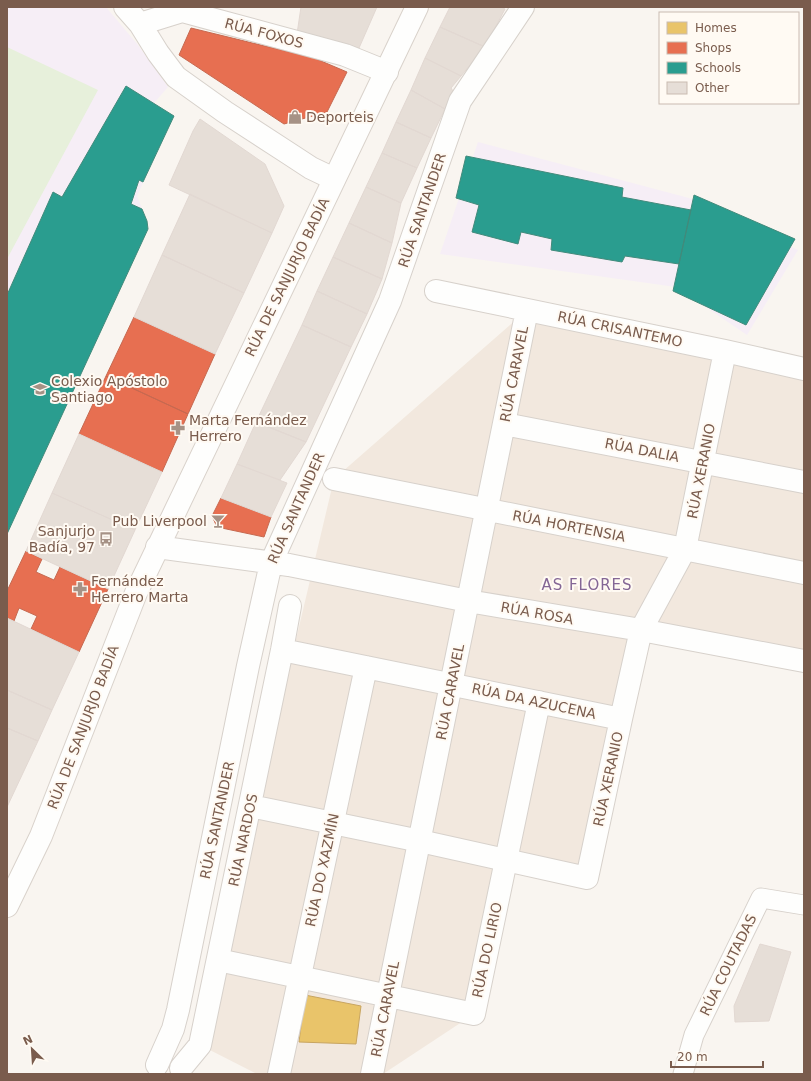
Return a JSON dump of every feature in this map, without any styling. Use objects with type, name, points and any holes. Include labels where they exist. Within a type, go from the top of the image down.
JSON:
[{"type":"street","points":[[125,7],[140,24],[158,53],[176,77],[225,112],[311,168],[334,179]]},
{"type":"street","name":"RÚA DE SANJURJO BADÍA","points":[[7,906],[41,836],[136,593],[417,7]]},
{"type":"street","name":"RÚA SANTANDER","points":[[151,1069],[173,1029],[178,1010],[270,563],[390,300],[460,101],[523,7]]},
{"type":"street","name":"RÚA FOXOS","points":[[140,24],[182,11],[344,55],[387,72]]},
{"type":"street","name":"RÚA CRISANTEMO","points":[[436,291],[725,351],[804,369]]},
{"type":"street","name":"RÚA CARAVEL","points":[[372,1074],[527,310]]},
{"type":"street","name":"RÚA XERANIO","points":[[250,806],[420,840],[587,878],[641,630],[685,549],[725,351]]},
{"type":"street","name":"RÚA DALIA","points":[[504,424],[804,482]]},
{"type":"street","name":"RÚA HORTENSIA","points":[[334,479],[804,573]]},
{"type":"street","points":[[157,547],[270,563]]},
{"type":"street","name":"RÚA ROSA","points":[[270,563],[288,565],[468,601],[641,630],[804,661]]},
{"type":"street","name":"RÚA NARDOS","points":[[185,1071],[200,1045],[290,606]]},
{"type":"street","name":"RÚA DA AZUCENA","points":[[282,650],[621,719]]},
{"type":"street","name":"RÚA DO XAZMÍN","points":[[279,1074],[366,667]]},
{"type":"street","name":"RÚA DO LIRIO","points":[[218,960],[474,1014],[539,702]]},
{"type":"street","points":[[151,1069],[166,1064],[176,1065],[185,1071]]},
{"type":"lane","name":"RÚA COUTADAS","points":[[683,1074],[694,1036],[760,898],[804,905]]},
{"type":"shaded area","name":"Colexio Apóstolo Santiago","points":[[7,7],[106,7],[138,45],[168,87],[154,103],[174,116],[137,196],[147,221],[148,229],[7,534]]},
{"type":"shaded area","points":[[478,142],[689,198],[798,250],[747,335],[676,287],[440,254]]},
{"type":"shaded area","points":[[527,310],[804,367],[804,661],[641,630],[587,878],[506,860],[474,1014],[383,1074],[257,1074],[200,1045],[334,479]]},
{"type":"green space","points":[[7,47],[98,90],[7,259]]},
{"type":"building: Homes","points":[[305,995],[361,1006],[356,1044],[299,1042]]},
{"type":"building: Shops","points":[[191,28],[314,58],[347,72],[327,112],[284,124],[179,55]]},
{"type":"building: Shops","points":[[134,317],[215,354],[188,414],[106,376]]},
{"type":"building: Shops","points":[[106,376],[188,414],[162,472],[79,434]]},
{"type":"building: Shops","points":[[221,498],[271,517],[264,537],[217,527],[212,516]]},
{"type":"building: Shops","points":[[26,551],[42,559],[36,572],[54,580],[60,567],[108,589],[79,652],[31,629],[37,616],[19,608],[14,621],[7,618],[7,591]]},
{"type":"building: Schools","points":[[126,86],[174,116],[143,182],[139,180],[131,204],[142,209],[147,221],[148,229],[7,534],[7,295],[53,192],[62,197]]},
{"type":"building: Schools","points":[[466,156],[623,188],[622,197],[691,210],[679,264],[625,256],[622,262],[551,250],[552,239],[521,232],[518,244],[472,232],[479,205],[456,198]]},
{"type":"building: Schools","points":[[694,195],[795,239],[746,325],[673,291]]},
{"type":"building: Other","points":[[301,7],[377,7],[359,48],[297,34]]},
{"type":"building: Other","points":[[450,7],[501,7],[505,9],[485,47],[440,27]]},
{"type":"building: Other","points":[[440,27],[485,47],[461,76],[425,58]]},
{"type":"building: Other","points":[[425,58],[461,76],[451,88],[453,91],[445,109],[411,90]]},
{"type":"building: Other","points":[[411,90],[445,109],[431,138],[396,122]]},
{"type":"building: Other","points":[[200,119],[265,164],[284,206],[272,233],[169,185],[193,131]]},
{"type":"building: Other","points":[[396,122],[431,138],[417,168],[382,153]]},
{"type":"building: Other","points":[[382,153],[417,168],[401,203],[366,187]]},
{"type":"building: Other","points":[[366,187],[401,203],[392,243],[349,223]]},
{"type":"building: Other","points":[[190,194],[272,233],[244,293],[162,255]]},
{"type":"building: Other","points":[[349,223],[392,243],[382,279],[333,257]]},
{"type":"building: Other","points":[[162,255],[244,293],[215,354],[134,317]]},
{"type":"building: Other","points":[[333,257],[382,279],[367,314],[317,291]]},
{"type":"building: Other","points":[[317,291],[367,314],[351,347],[302,325]]},
{"type":"building: Other","points":[[302,325],[351,347],[306,442],[256,422]]},
{"type":"building: Other","points":[[256,422],[306,442],[280,480],[237,464]]},
{"type":"building: Other","points":[[79,434],[162,472],[135,530],[52,493]]},
{"type":"building: Other","points":[[237,464],[287,483],[271,517],[221,498]]},
{"type":"building: Other","points":[[52,493],[135,530],[108,589],[26,551]]},
{"type":"building: Other","points":[[7,618],[79,652],[52,710],[7,690]]},
{"type":"building: Other","points":[[7,690],[52,710],[38,741],[7,728]]},
{"type":"building: Other","points":[[7,728],[38,741],[7,807]]},
{"type":"building: Other","points":[[760,944],[791,952],[769,1021],[735,1022],[734,1006]]},
{"type":"place","name":"Deporteis","points":[[295,117]]},
{"type":"place","name":"Colexio Apóstolo Santiago","points":[[40,389]]},
{"type":"place","name":"Marta Fernández Herrero","points":[[178,428]]},
{"type":"place","name":"Pub Liverpool","points":[[218,521]]},
{"type":"place","name":"Sanjurjo Badía, 97","points":[[106,539]]},
{"type":"place","name":"Fernández Herrero Marta","points":[[80,589]]},
{"type":"district","name":"AS FLORES","points":[[587,585]]}]
